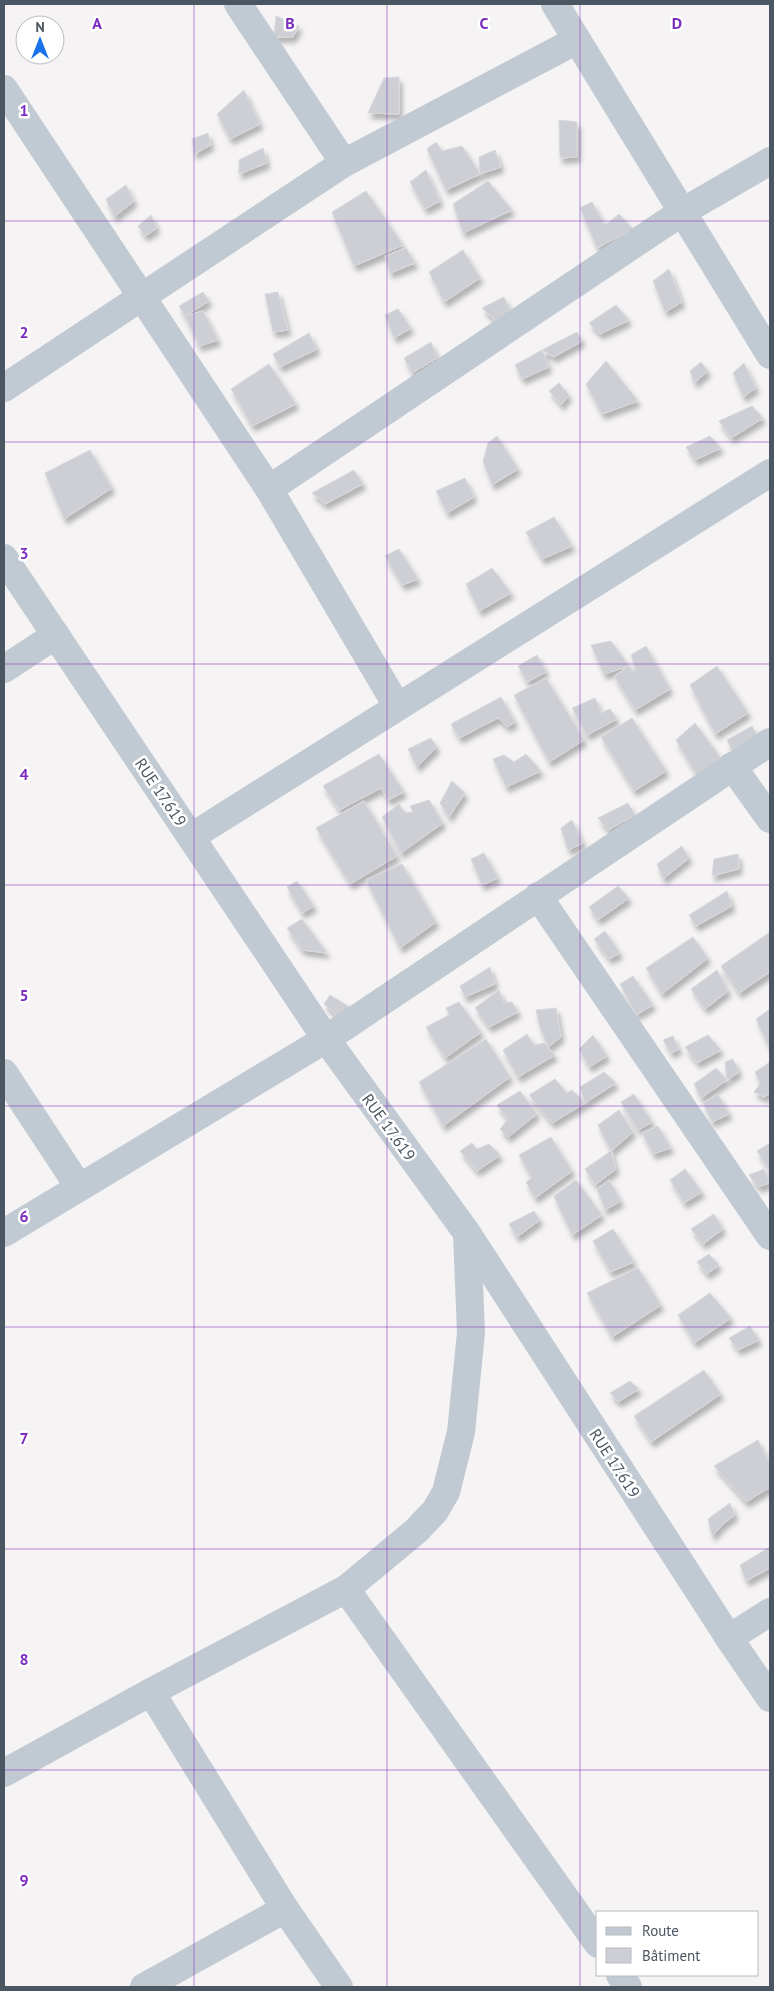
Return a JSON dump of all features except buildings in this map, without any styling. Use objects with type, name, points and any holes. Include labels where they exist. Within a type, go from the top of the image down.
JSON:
[{"type":"street","points":[[238,4],[344,164]]},
{"type":"street","points":[[555,4],[770,355]]},
{"type":"street","points":[[4,388],[344,164],[577,40]]},
{"type":"street","points":[[4,89],[269,489],[397,706]]},
{"type":"street","points":[[269,489],[682,212],[770,161]]},
{"type":"street","points":[[190,837],[770,473]]},
{"type":"street","name":"RUE 17.619","points":[[4,558],[326,1039],[467,1233],[729,1638],[770,1698]]},
{"type":"street","points":[[4,669],[56,635]]},
{"type":"street","points":[[4,1233],[326,1039],[770,742]]},
{"type":"street","points":[[732,766],[770,819]]},
{"type":"street","points":[[538,896],[770,1236]]},
{"type":"street","points":[[4,1073],[79,1187]]},
{"type":"street","points":[[4,1773],[151,1692],[346,1589],[416,1531],[435,1511],[446,1492],[461,1432],[471,1333],[467,1233]]},
{"type":"street","points":[[346,1589],[596,1941]]},
{"type":"street","points":[[729,1638],[770,1612]]},
{"type":"street","points":[[151,1692],[285,1909],[339,1987]]},
{"type":"street","points":[[144,1987],[285,1909]]}]
